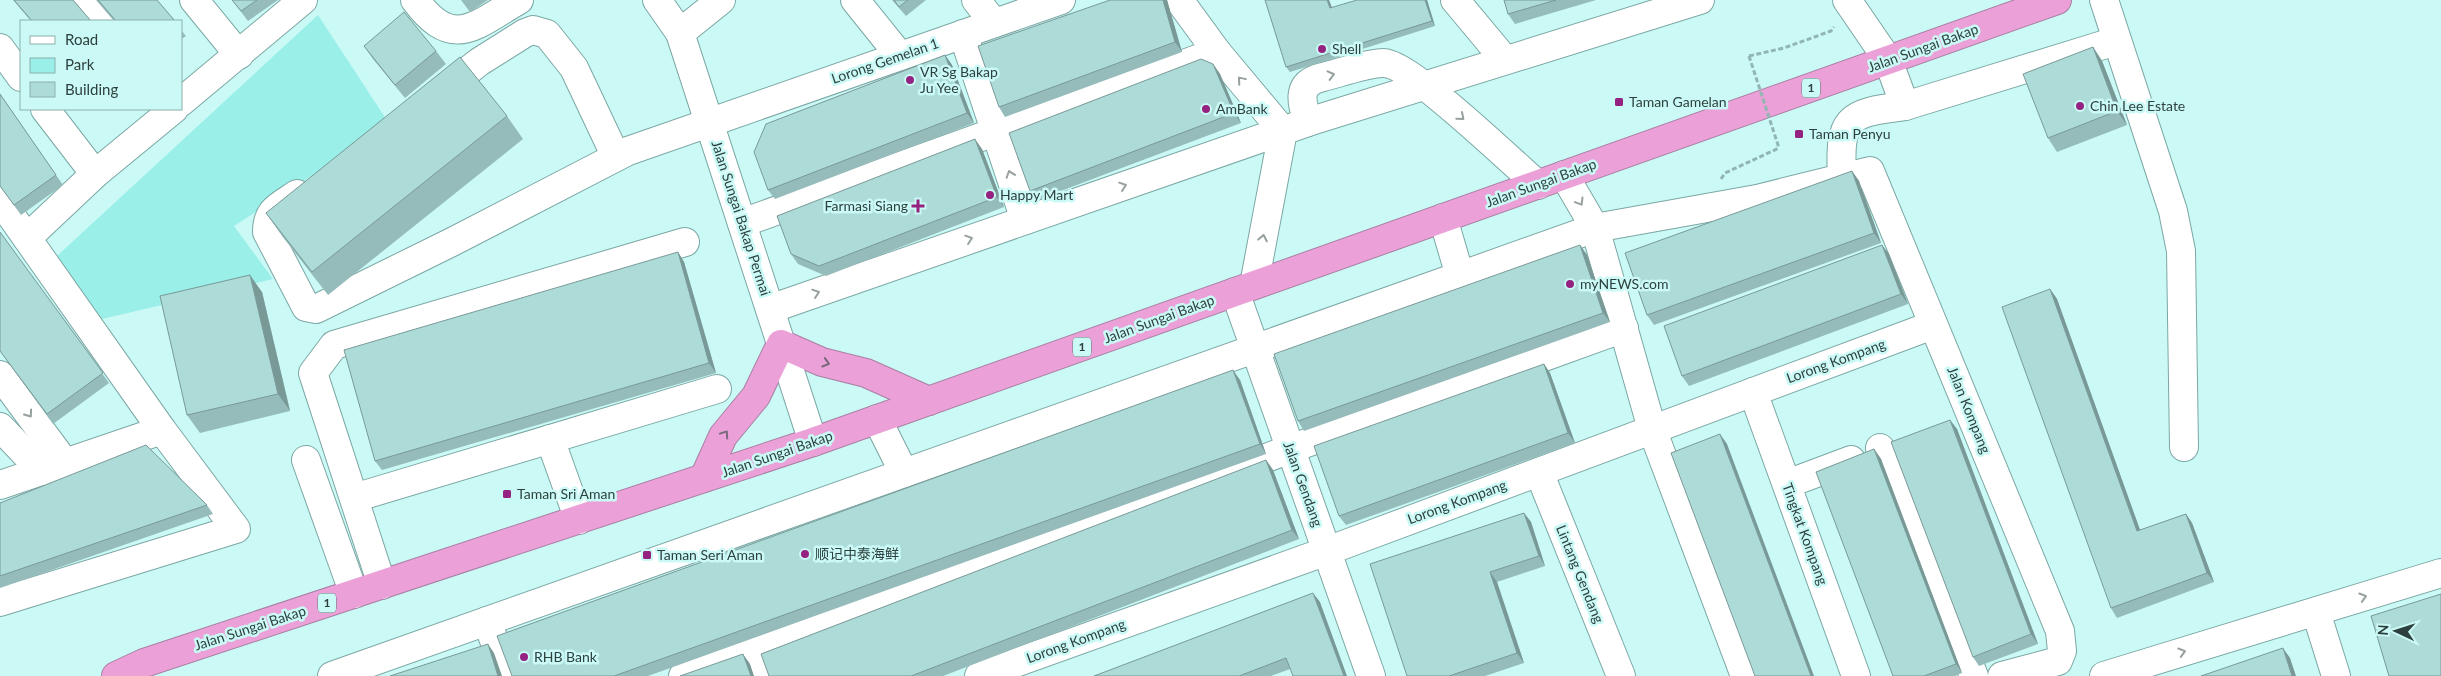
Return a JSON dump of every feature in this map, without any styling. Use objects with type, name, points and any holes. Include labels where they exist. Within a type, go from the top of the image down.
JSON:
[{"type":"highway","name":"Jalan Sungai Bakap","points":[[116,676],[147,669],[382,584],[813,442],[2057,0]]},
{"type":"highway","points":[[704,478],[723,436],[756,396],[782,344],[822,362],[866,373],[929,401]]},
{"type":"street","points":[[85,0],[101,20]]},
{"type":"street","points":[[194,0],[239,54]]},
{"type":"street","points":[[182,101],[304,0]]},
{"type":"street","points":[[415,0],[425,14],[447,30],[469,28],[519,0]]},
{"type":"street","name":"Jalan Sungai Bakap Permai","points":[[657,0],[680,32],[813,442]]},
{"type":"street","points":[[680,32],[721,0]]},
{"type":"street","points":[[855,0],[900,56]]},
{"type":"street","points":[[976,0],[994,23]]},
{"type":"street","name":"Lorong Gemelan 1","points":[[319,180],[270,212],[267,220],[267,232],[270,240],[306,307],[316,309],[452,242],[616,157],[709,122],[1061,0]]},
{"type":"street","points":[[1179,0],[1217,52],[1296,126]]},
{"type":"street","points":[[1455,0],[1505,60]]},
{"type":"street","points":[[770,309],[1296,126],[1700,0]]},
{"type":"street","points":[[1848,1],[1888,60],[1905,106]]},
{"type":"street","points":[[332,676],[487,621],[714,551],[904,473],[1595,228],[1757,200],[1842,179],[1842,141],[1844,128],[1850,120],[1874,110],[1905,106],[2111,22],[2173,210],[2181,251],[2184,447]]},
{"type":"street","points":[[422,108],[479,62],[533,30],[547,34],[574,68],[616,157]]},
{"type":"street","points":[[963,34],[1025,220]]},
{"type":"street","points":[[0,48],[20,76]]},
{"type":"street","points":[[742,223],[1217,52]]},
{"type":"street","points":[[1244,289],[1296,126],[1304,89],[1314,79],[1383,62],[1402,69],[1424,85],[1538,184]]},
{"type":"street","points":[[46,110],[95,174]]},
{"type":"street","points":[[27,238],[95,174],[172,110]]},
{"type":"street","name":"Jalan Kompang","points":[[1842,179],[1870,170],[2060,631],[2062,651],[2058,661],[2002,676]]},
{"type":"street","points":[[1564,175],[1595,228],[1652,430],[1745,676]]},
{"type":"street","points":[[0,200],[162,430],[236,529],[0,602]]},
{"type":"street","points":[[1444,218],[1460,276]]},
{"type":"street","points":[[382,584],[313,373],[334,345],[685,242]]},
{"type":"street","points":[[1872,253],[1900,243]]},
{"type":"street","name":"Jalan Gendang","points":[[1244,289],[1255,349],[1371,676]]},
{"type":"street","name":"Lorong Kompang","points":[[979,676],[1327,551],[1933,324]]},
{"type":"street","points":[[683,676],[758,661],[1290,449],[1624,328]]},
{"type":"street","points":[[0,375],[53,467]]},
{"type":"street","points":[[354,498],[718,389]]},
{"type":"street","name":"Tingkat Kompang","points":[[1753,392],[1856,676]]},
{"type":"street","points":[[1943,424],[1970,413]]},
{"type":"street","points":[[877,419],[904,473]]},
{"type":"street","points":[[0,427],[53,467]]},
{"type":"street","points":[[0,486],[162,430]]},
{"type":"street","points":[[1787,484],[1907,438]]},
{"type":"street","points":[[550,439],[579,520]]},
{"type":"street","points":[[1880,448],[1974,676]]},
{"type":"street","points":[[306,460],[354,594]]},
{"type":"street","name":"Lintang Gendang","points":[[1539,472],[1613,674]]},
{"type":"street","points":[[2104,676],[2137,671],[2441,573]]},
{"type":"street","points":[[2316,612],[2336,676]]},
{"type":"street","points":[[487,621],[507,676]]},
{"type":"street","points":[[738,626],[758,661]]},
{"type":"path","points":[[1725,174],[1779,148],[1749,56],[1784,48],[1832,31],[1848,1]]},
{"type":"green space","points":[[318,15],[390,125],[234,226],[273,279],[102,319],[57,256]]},
{"type":"building","points":[[14,0],[73,0],[90,20],[31,20]]},
{"type":"building","points":[[98,0],[157,0],[174,20],[115,20]]},
{"type":"building","points":[[232,0],[257,0],[241,11]]},
{"type":"building","points":[[894,0],[908,0],[899,7]]},
{"type":"building","points":[[1110,0],[1163,0],[1175,42],[999,107],[978,46]]},
{"type":"building","name":"Shell","points":[[1265,0],[1327,0],[1330,8],[1357,0],[1425,0],[1432,21],[1286,67]]},
{"type":"building","points":[[1504,0],[1556,0],[1508,14]]},
{"type":"building","points":[[404,12],[436,51],[395,85],[364,46]]},
{"type":"building","name":"Chin Lee Estate","points":[[2093,47],[2117,111],[2048,138],[2023,74]]},
{"type":"building","points":[[945,55],[967,113],[768,190],[754,152],[766,124]]},
{"type":"building","points":[[460,57],[507,116],[312,272],[266,213]]},
{"type":"building","points":[[1201,59],[1213,64],[1234,113],[1030,191],[1009,133]]},
{"type":"building","points":[[0,94],[56,175],[14,205],[0,186]]},
{"type":"building","points":[[975,139],[997,197],[819,266],[791,254],[777,216]]},
{"type":"building","points":[[1852,171],[1874,233],[1647,315],[1625,253]]},
{"type":"building","points":[[0,232],[103,373],[47,414],[0,351]]},
{"type":"building","points":[[1580,245],[1603,313],[1298,421],[1274,354]]},
{"type":"building","points":[[1882,245],[1901,294],[1682,376],[1664,326]]},
{"type":"building","points":[[678,252],[709,363],[375,461],[344,350]]},
{"type":"building","points":[[250,275],[278,394],[187,415],[160,296]]},
{"type":"building","points":[[2050,289],[2137,531],[2186,514],[2207,573],[2111,608],[2002,307]]},
{"type":"building","points":[[1544,364],[1568,433],[1339,516],[1314,446]]},
{"type":"building","points":[[1233,370],[1260,444],[614,676],[512,676],[497,636]]},
{"type":"building","points":[[1950,420],[2031,634],[1973,657],[1891,442]]},
{"type":"building","points":[[1720,434],[1811,676],[1755,676],[1671,453]]},
{"type":"building","points":[[146,445],[207,505],[0,576],[0,503]]},
{"type":"building","points":[[1874,449],[1956,664],[1924,676],[1893,676],[1816,472]]},
{"type":"building","points":[[1266,460],[1292,530],[911,676],[769,676],[761,654]]},
{"type":"building","points":[[1524,513],[1539,556],[1490,572],[1517,653],[1449,676],[1407,676],[1370,564]]},
{"type":"building","points":[[1313,593],[1344,676],[1293,676],[1286,658],[1239,676],[1094,676]]},
{"type":"building","points":[[2441,594],[2441,676],[2389,676],[2371,616]]},
{"type":"building","points":[[488,644],[498,676],[390,676]]},
{"type":"building","points":[[2283,648],[2292,676],[2201,676]]},
{"type":"building","points":[[743,654],[751,676],[680,676]]},
{"type":"place","name":"Shell","points":[[1322,49]]},
{"type":"place","name":"VR Sg Bakap Ju Yee","points":[[910,80]]},
{"type":"place","name":"Taman Gamelan","points":[[1619,102]]},
{"type":"place","name":"Chin Lee Estate","points":[[2080,106]]},
{"type":"place","name":"AmBank","points":[[1206,109]]},
{"type":"place","name":"Taman Penyu","points":[[1799,134]]},
{"type":"place","name":"Happy Mart","points":[[990,195]]},
{"type":"place","name":"Farmasi Siang","points":[[918,206]]},
{"type":"place","name":"myNEWS.com","points":[[1570,284]]},
{"type":"place","name":"Taman Sri Aman","points":[[507,494]]},
{"type":"place","name":"顺记中泰海鲜","points":[[805,554]]},
{"type":"place","name":"Taman Seri Aman","points":[[647,555]]},
{"type":"place","name":"RHB Bank","points":[[524,657]]}]
